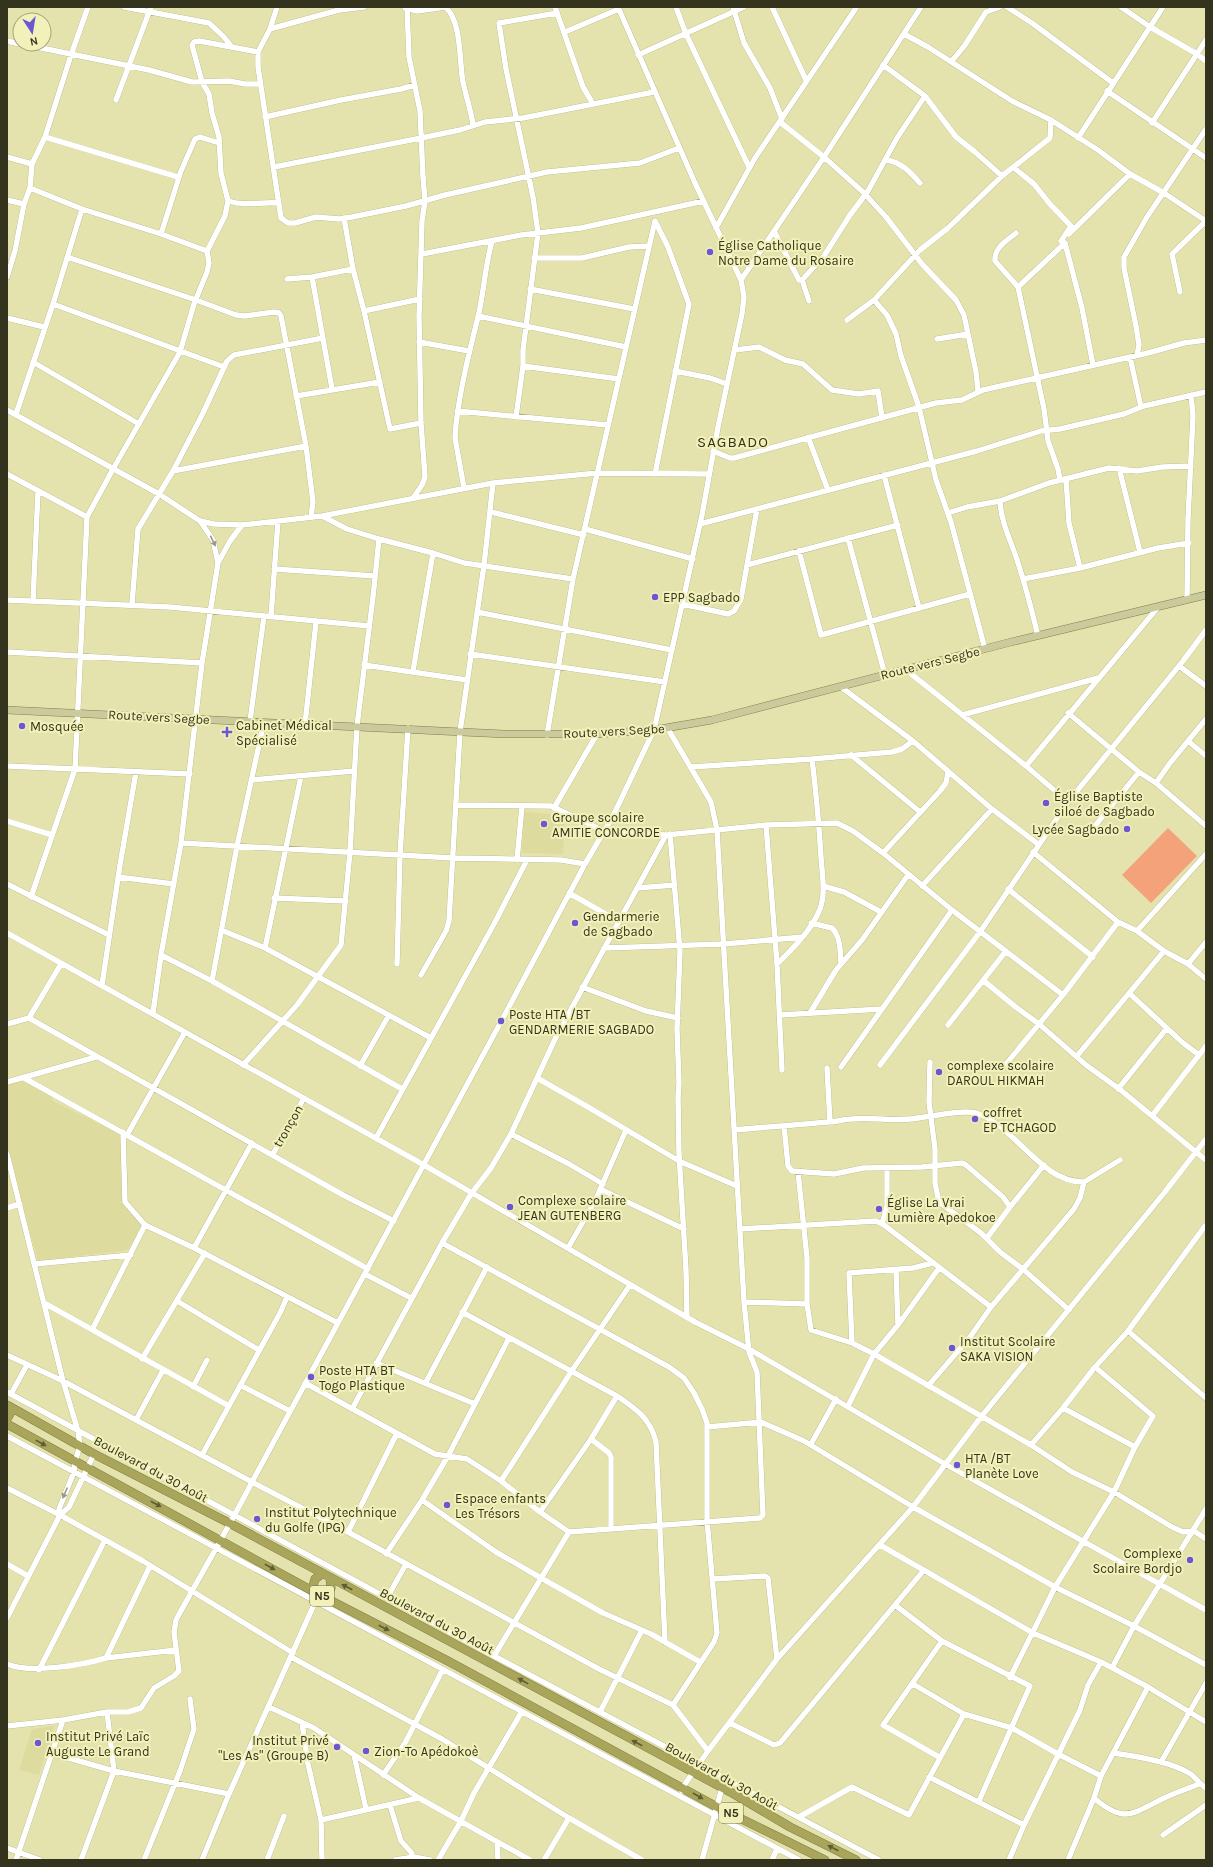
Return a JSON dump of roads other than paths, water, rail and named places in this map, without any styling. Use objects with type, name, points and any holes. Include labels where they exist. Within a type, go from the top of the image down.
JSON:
[{"type":"highway","points":[[7,1419],[11,1412],[8,1406]]},
{"type":"highway","name":"Boulevard du 30 Août","points":[[8,1406],[94,1454],[231,1524],[722,1788],[790,1827],[856,1860]]},
{"type":"highway","name":"Boulevard du 30 Août","points":[[7,1424],[75,1462],[221,1539],[318,1595],[683,1787],[717,1807],[825,1860]]},
{"type":"highway","points":[[326,1576],[331,1588],[327,1596],[318,1595],[314,1579],[326,1576]]},
{"type":"main road","name":"Route vers Segbe","points":[[7,710],[547,735],[597,734],[668,729],[719,718],[905,669],[1206,595]]},
{"type":"street","points":[[7,277],[15,251],[24,204],[30,188],[32,164],[45,137],[71,54],[88,7]]},
{"type":"street","points":[[124,7],[150,9],[208,23],[223,36],[232,47]]},
{"type":"street","points":[[276,7],[270,29],[258,52],[260,84],[281,218],[288,223],[295,223],[316,217],[344,218],[426,201],[445,195],[528,176],[587,167],[640,163],[679,148]]},
{"type":"street","points":[[270,29],[339,10],[364,7]]},
{"type":"street","points":[[413,498],[422,485],[424,477],[419,342],[422,221],[426,201],[420,138],[420,111],[409,57],[407,8],[417,11],[445,7],[450,10],[458,35],[462,80],[473,125]]},
{"type":"street","points":[[555,7],[583,87],[593,104]]},
{"type":"street","points":[[676,7],[686,34],[749,167]]},
{"type":"street","points":[[638,55],[686,34],[734,9],[744,7]]},
{"type":"street","points":[[772,7],[806,80]]},
{"type":"street","points":[[741,280],[922,7]]},
{"type":"street","points":[[951,62],[965,45],[986,12],[992,8],[1000,7]]},
{"type":"street","points":[[1007,7],[1038,27],[1113,83]]},
{"type":"street","points":[[1121,7],[1150,27],[1197,54],[1206,61]]},
{"type":"street","points":[[1078,138],[1107,91],[1164,7]]},
{"type":"street","points":[[7,1726],[63,1720],[107,1712],[128,1712],[144,1705],[154,1688],[174,1676],[179,1671],[174,1626],[191,1592],[215,1548],[231,1524],[305,1383],[394,1221],[569,893],[604,831],[628,786],[654,730],[693,559],[713,451],[735,350],[743,306],[741,280],[679,148],[618,8],[565,32]]},
{"type":"street","points":[[716,228],[749,167],[806,80],[856,8]]},
{"type":"street","points":[[116,100],[150,9]]},
{"type":"street","points":[[734,9],[744,43],[770,88],[781,120],[824,156],[865,195],[886,217],[910,247],[915,256],[956,300],[964,315],[976,372],[978,391]]},
{"type":"street","points":[[516,417],[538,233],[534,197],[528,176],[506,69],[499,23],[557,13]]},
{"type":"street","points":[[904,34],[928,47],[1012,101],[1051,120],[1098,150],[1130,174],[1164,193],[1206,221],[1172,254],[1180,292]]},
{"type":"street","points":[[1152,123],[1206,40]]},
{"type":"street","points":[[31,897],[75,769],[87,517],[112,469],[180,352],[196,300],[207,272],[209,263],[207,251],[226,216],[228,201],[221,172],[219,143],[209,94],[202,82],[192,45],[194,42],[199,41],[258,52]]},
{"type":"street","points":[[52,50],[128,67],[149,70],[183,80],[202,82],[229,81],[245,84],[260,84]]},
{"type":"street","points":[[883,65],[925,96],[956,137],[1002,176]]},
{"type":"street","points":[[266,117],[301,108],[415,85]]},
{"type":"street","points":[[1107,91],[1152,123],[1193,148],[1206,158]]},
{"type":"street","points":[[274,168],[460,130],[473,125],[523,118],[654,92]]},
{"type":"street","points":[[802,280],[824,256],[850,215],[865,195],[897,138],[925,96]]},
{"type":"street","points":[[847,320],[874,300],[915,256],[948,228],[1002,176],[1050,138],[1051,120]]},
{"type":"street","points":[[1137,355],[1138,337],[1123,261],[1148,217],[1206,129]]},
{"type":"street","points":[[45,137],[178,177]]},
{"type":"street","points":[[161,234],[178,177],[195,138],[200,137],[219,143]]},
{"type":"street","points":[[7,157],[32,164]]},
{"type":"street","points":[[886,160],[893,161],[902,166],[920,183]]},
{"type":"street","points":[[1013,167],[1034,184],[1048,203],[1071,226],[1063,242],[1082,308],[1093,365]]},
{"type":"street","points":[[1018,287],[1130,174]]},
{"type":"street","points":[[30,188],[82,209],[161,234],[207,251]]},
{"type":"street","points":[[7,200],[24,204]]},
{"type":"street","points":[[228,201],[250,205],[270,202],[279,203]]},
{"type":"street","points":[[422,254],[538,233],[581,228],[704,201]]},
{"type":"street","points":[[16,414],[53,304],[82,209]]},
{"type":"street","points":[[654,213],[655,221],[668,247],[689,300],[655,474]]},
{"type":"street","points":[[344,218],[353,269],[364,310],[390,429],[421,423]]},
{"type":"street","points":[[547,735],[573,579],[655,221]]},
{"type":"street","points":[[774,231],[800,280],[802,280],[809,302]]},
{"type":"street","points":[[1016,233],[1000,246],[995,256],[995,260],[1018,287],[1037,378],[1048,441],[1058,469],[1060,480]]},
{"type":"street","points":[[464,488],[455,438],[457,411],[469,351],[478,316],[486,262],[492,241]]},
{"type":"street","points":[[534,258],[582,258],[628,247],[649,246]]},
{"type":"street","points":[[67,257],[241,316],[274,312],[279,313],[287,346],[306,446],[313,502],[310,517]]},
{"type":"street","points":[[287,279],[312,277],[353,269]]},
{"type":"street","points":[[312,277],[332,389]]},
{"type":"street","points":[[530,290],[634,309]]},
{"type":"street","points":[[364,310],[420,299]]},
{"type":"street","points":[[874,300],[894,327],[901,356],[919,407],[933,461],[936,480],[948,513],[985,649]]},
{"type":"street","points":[[53,304],[224,367]]},
{"type":"street","points":[[478,316],[626,347]]},
{"type":"street","points":[[7,318],[44,327]]},
{"type":"street","points":[[937,339],[968,334]]},
{"type":"street","points":[[132,604],[136,533],[173,471],[229,358],[323,338]]},
{"type":"street","points":[[713,451],[730,458],[734,458],[919,407],[936,403],[962,400],[978,391],[1130,357],[1184,343],[1206,340]]},
{"type":"street","points":[[419,342],[469,351]]},
{"type":"street","points":[[735,350],[759,347],[785,360],[803,364],[832,390],[858,394],[878,391],[882,418]]},
{"type":"street","points":[[1130,357],[1141,407]]},
{"type":"street","points":[[33,362],[139,424]]},
{"type":"street","points":[[523,366],[619,379]]},
{"type":"street","points":[[675,370],[710,378],[727,384]]},
{"type":"street","points":[[296,396],[380,382]]},
{"type":"street","points":[[700,524],[933,461],[977,451],[1006,440],[1124,414],[1141,407],[1206,392]]},
{"type":"street","points":[[1187,599],[1193,416],[1191,395]]},
{"type":"street","points":[[7,410],[159,494],[200,521],[214,524],[242,525],[322,516],[493,483],[598,473],[709,474]]},
{"type":"street","points":[[457,411],[608,425]]},
{"type":"street","points":[[808,437],[828,490]]},
{"type":"street","points":[[173,471],[306,446]]},
{"type":"street","points":[[948,513],[973,505],[1000,501],[1060,480],[1109,468],[1137,471],[1162,467],[1191,466]]},
{"type":"street","points":[[1119,468],[1123,479],[1140,552]]},
{"type":"street","points":[[7,474],[87,517]]},
{"type":"street","points":[[884,475],[919,608]]},
{"type":"street","points":[[1066,479],[1069,523],[1080,568]]},
{"type":"street","points":[[421,975],[448,926],[460,732],[484,565],[493,483]]},
{"type":"street","points":[[33,601],[38,491]]},
{"type":"street","points":[[1000,501],[1000,508],[1009,540],[1023,579],[1038,636]]},
{"type":"street","points":[[682,604],[731,613],[737,607],[741,599],[757,509]]},
{"type":"street","points":[[490,512],[584,532],[693,559]]},
{"type":"street","points":[[322,516],[347,529],[464,563],[573,579]]},
{"type":"street","points":[[200,521],[213,540],[218,563]]},
{"type":"street","points":[[271,616],[278,521]]},
{"type":"street","points":[[153,1013],[161,956],[181,843],[202,662],[218,563],[230,541],[242,525]]},
{"type":"street","points":[[747,565],[898,525]]},
{"type":"street","points":[[848,538],[885,675]]},
{"type":"street","points":[[243,1065],[283,1021],[341,945],[350,852],[357,726],[379,539]]},
{"type":"street","points":[[1023,579],[1080,568],[1140,552],[1189,543]]},
{"type":"street","points":[[799,551],[821,635],[970,594]]},
{"type":"street","points":[[413,671],[433,553]]},
{"type":"street","points":[[274,569],[375,576]]},
{"type":"street","points":[[7,600],[132,604],[369,626]]},
{"type":"street","points":[[1026,766],[1068,713],[1159,606]]},
{"type":"street","points":[[477,612],[672,650]]},
{"type":"street","points":[[250,721],[264,616]]},
{"type":"street","points":[[305,724],[316,622]]},
{"type":"street","points":[[880,1065],[980,932],[1038,844],[1068,802],[1179,666],[1206,630]]},
{"type":"street","points":[[7,652],[202,662]]},
{"type":"street","points":[[470,654],[665,682]]},
{"type":"street","points":[[364,665],[467,680]]},
{"type":"street","points":[[1179,666],[1206,686]]},
{"type":"street","points":[[905,669],[1026,766],[1068,802]]},
{"type":"street","points":[[962,715],[1098,678]]},
{"type":"street","points":[[842,686],[913,741],[992,809],[1038,844]]},
{"type":"street","points":[[1068,713],[1112,748],[1139,772],[1156,783],[1206,826]]},
{"type":"street","points":[[1156,783],[1170,763],[1206,719]]},
{"type":"street","points":[[212,981],[237,846],[264,722]]},
{"type":"street","points":[[397,964],[400,855],[408,728]]},
{"type":"street","points":[[305,1383],[435,1454],[467,1458],[501,1481],[540,1512],[569,1532],[760,1518],[764,1515],[756,1369],[749,1349],[744,1302],[717,830],[711,802],[668,729]]},
{"type":"street","points":[[554,808],[597,734]]},
{"type":"street","points":[[1188,740],[1206,756]]},
{"type":"street","points":[[691,767],[892,752],[902,749],[913,741]]},
{"type":"street","points":[[851,755],[919,811]]},
{"type":"street","points":[[777,964],[803,937],[820,909],[823,886],[819,822],[812,759]]},
{"type":"street","points":[[7,766],[190,774]]},
{"type":"street","points":[[251,780],[354,771]]},
{"type":"street","points":[[102,986],[118,877],[136,772]]},
{"type":"street","points":[[882,853],[919,811],[944,786],[948,772]]},
{"type":"street","points":[[1094,827],[1139,772]]},
{"type":"street","points":[[264,948],[284,849],[301,776]]},
{"type":"street","points":[[456,805],[554,808],[604,831],[668,834],[766,825],[819,822],[844,825],[1063,995]]},
{"type":"street","points":[[518,860],[522,806]]},
{"type":"street","points":[[922,886],[992,809]]},
{"type":"street","points":[[7,821],[52,835]]},
{"type":"street","points":[[766,825],[777,964],[782,1070]]},
{"type":"street","points":[[668,834],[675,886],[679,946],[677,1029],[679,1161],[684,1229],[687,1317]]},
{"type":"street","points":[[352,1409],[442,1243],[472,1194],[491,1168],[511,1134],[582,987],[668,834]]},
{"type":"street","points":[[181,843],[453,858],[561,860],[585,864]]},
{"type":"street","points":[[1033,852],[1118,922],[1137,931],[1164,952],[1188,964],[1206,979]]},
{"type":"street","points":[[1137,931],[1206,854]]},
{"type":"street","points":[[376,1138],[494,924],[527,860]]},
{"type":"street","points":[[810,1013],[841,964],[862,940],[908,875]]},
{"type":"street","points":[[118,877],[174,884]]},
{"type":"street","points":[[7,884],[109,935]]},
{"type":"street","points":[[637,888],[675,886]]},
{"type":"street","points":[[823,886],[844,892],[881,912]]},
{"type":"street","points":[[1008,889],[1093,957]]},
{"type":"street","points":[[569,893],[618,921]]},
{"type":"street","points":[[274,898],[346,901]]},
{"type":"street","points":[[841,1067],[952,910]]},
{"type":"street","points":[[1006,1064],[1093,957],[1118,922]]},
{"type":"street","points":[[811,923],[832,928],[839,943],[841,964]]},
{"type":"street","points":[[221,930],[264,948],[431,1038]]},
{"type":"street","points":[[7,933],[424,1165],[630,1285],[749,1349],[945,1464],[1084,1540],[1206,1610]]},
{"type":"street","points":[[604,948],[724,944],[803,937]]},
{"type":"street","points":[[1188,964],[1206,942]]},
{"type":"street","points":[[948,1025],[1006,951]]},
{"type":"street","points":[[1077,1056],[1164,952]]},
{"type":"street","points":[[161,956],[212,981],[402,1089]]},
{"type":"street","points":[[7,1024],[29,1018],[61,964]]},
{"type":"street","points":[[984,980],[1206,1160]]},
{"type":"street","points":[[582,987],[646,1011],[678,1018]]},
{"type":"street","points":[[1129,994],[1199,1055]]},
{"type":"street","points":[[780,1015],[882,1009]]},
{"type":"street","points":[[360,1066],[389,1015]]},
{"type":"street","points":[[29,1018],[343,1195],[394,1221]]},
{"type":"street","points":[[1118,1089],[1167,1028]]},
{"type":"street","points":[[185,1032],[154,1088],[125,1134],[125,1202],[145,1225],[205,1253],[338,1323]]},
{"type":"street","points":[[1152,1116],[1206,1046]]},
{"type":"street","points":[[7,1082],[96,1057]]},
{"type":"street","points":[[930,1062],[930,1115],[935,1148],[935,1183],[939,1202],[987,1238],[1000,1252],[1024,1270],[1068,1310]]},
{"type":"street","points":[[827,1068],[830,1122]]},
{"type":"street","points":[[24,1078],[225,1190],[411,1298]]},
{"type":"street","points":[[537,1078],[588,1106],[679,1161],[737,1186]]},
{"type":"street","name":"tronçon","points":[[272,1154],[304,1098]]},
{"type":"street","points":[[734,1130],[852,1119],[909,1119],[930,1115],[980,1114],[998,1125],[1044,1165],[1071,1181],[1084,1182],[1120,1160]]},
{"type":"street","points":[[784,1126],[788,1166],[792,1171],[834,1174],[863,1168],[934,1166],[958,1163],[966,1165],[1003,1197],[1010,1207]]},
{"type":"street","points":[[568,1248],[601,1186],[626,1130]]},
{"type":"street","points":[[511,1134],[575,1167],[601,1186],[684,1229]]},
{"type":"street","points":[[682,1797],[683,1787],[698,1764],[777,1659],[880,1546],[913,1507],[981,1417],[1206,1139]]},
{"type":"street","points":[[194,1248],[252,1143]]},
{"type":"street","points":[[7,1154],[34,1264],[46,1304],[63,1381],[78,1431],[80,1445],[74,1472],[59,1509],[60,1515]]},
{"type":"street","points":[[987,1238],[1044,1165]]},
{"type":"street","points":[[882,1224],[887,1206],[887,1168]]},
{"type":"street","points":[[798,1172],[802,1225],[807,1258],[807,1304],[811,1330],[852,1343],[874,1354],[1032,1445],[1072,1472],[1114,1492],[1172,1527],[1183,1532],[1194,1531],[1206,1539]]},
{"type":"street","points":[[928,1386],[970,1337],[991,1307],[1024,1270],[1074,1209],[1080,1198],[1084,1182]]},
{"type":"street","points":[[7,1208],[20,1204]]},
{"type":"street","points":[[740,1229],[872,1221],[882,1224],[991,1307]]},
{"type":"street","points":[[92,1330],[145,1225]]},
{"type":"street","points":[[1032,1445],[1095,1367],[1128,1330],[1205,1226]]},
{"type":"street","points":[[442,1243],[669,1367],[684,1378],[702,1409],[707,1427],[708,1522],[716,1636],[714,1642],[672,1705]]},
{"type":"street","points":[[142,1359],[205,1253]]},
{"type":"street","points":[[34,1264],[131,1255]]},
{"type":"street","points":[[852,1343],[849,1274],[896,1270],[933,1263]]},
{"type":"street","points":[[426,1382],[487,1267]]},
{"type":"street","points":[[848,1406],[874,1354],[898,1325],[939,1268]]},
{"type":"street","points":[[896,1270],[898,1325]]},
{"type":"street","points":[[501,1481],[571,1372],[630,1285]]},
{"type":"street","points":[[202,1455],[288,1297]]},
{"type":"street","points":[[177,1301],[259,1350]]},
{"type":"street","points":[[744,1302],[807,1304]]},
{"type":"street","points":[[46,1304],[142,1359],[229,1406]]},
{"type":"street","points":[[462,1312],[617,1396],[641,1414],[655,1439],[665,1642]]},
{"type":"street","points":[[1128,1330],[1206,1398]]},
{"type":"street","points":[[386,1554],[422,1500],[448,1456],[509,1338]]},
{"type":"street","points":[[7,1355],[63,1381],[348,1532],[514,1623],[672,1705],[708,1751]]},
{"type":"street","points":[[193,1386],[207,1360]]},
{"type":"street","points":[[376,1363],[426,1382],[475,1404]]},
{"type":"street","points":[[27,1365],[9,1393],[494,1656],[879,1860]]},
{"type":"street","points":[[1010,1678],[1055,1587],[1114,1492],[1135,1447],[1153,1416],[1095,1367]]},
{"type":"street","points":[[136,1420],[163,1370]]},
{"type":"street","points":[[240,1385],[290,1411]]},
{"type":"street","points":[[540,1512],[591,1439],[617,1396]]},
{"type":"street","points":[[811,1444],[836,1399]]},
{"type":"street","points":[[1063,1408],[1135,1447]]},
{"type":"street","points":[[707,1427],[760,1422],[811,1444],[913,1507],[1055,1587],[1134,1626],[1206,1665]]},
{"type":"street","points":[[348,1532],[397,1433]]},
{"type":"street","points":[[7,1436],[215,1548],[318,1595],[521,1713],[799,1860]]},
{"type":"street","points":[[591,1439],[609,1453],[611,1457],[611,1529]]},
{"type":"street","points":[[7,1618],[60,1515],[69,1508],[94,1454]]},
{"type":"street","points":[[7,1488],[60,1515],[150,1566],[292,1655],[442,1739],[569,1818],[642,1860]]},
{"type":"street","points":[[422,1500],[496,1552],[603,1613],[642,1630],[700,1662]]},
{"type":"street","points":[[1112,1668],[1134,1626],[1161,1585],[1206,1509]]},
{"type":"street","points":[[494,1656],[569,1532]]},
{"type":"street","points":[[39,1670],[105,1540]]},
{"type":"street","points":[[880,1546],[1033,1633],[1101,1662],[1148,1687],[1206,1722]]},
{"type":"street","points":[[7,1564],[28,1576]]},
{"type":"street","points":[[387,1598],[406,1564]]},
{"type":"street","points":[[106,1658],[150,1566]]},
{"type":"street","points":[[730,1723],[774,1745],[780,1743],[924,1570]]},
{"type":"street","points":[[713,1580],[765,1576],[768,1578],[777,1659]]},
{"type":"street","points":[[202,1860],[229,1794],[318,1595]]},
{"type":"street","points":[[895,1605],[942,1641],[1010,1678],[1030,1686],[979,1801]]},
{"type":"street","points":[[600,1712],[642,1630]]},
{"type":"street","points":[[939,1756],[883,1725],[942,1641]]},
{"type":"street","points":[[7,1664],[21,1669],[39,1670],[106,1658],[176,1650]]},
{"type":"street","points":[[1009,1860],[1024,1825],[1077,1715],[1088,1685],[1101,1662]]},
{"type":"street","points":[[383,1775],[405,1742],[443,1669]]},
{"type":"street","points":[[1161,1762],[1191,1712],[1206,1683]]},
{"type":"street","points":[[913,1684],[964,1714],[1012,1728],[1058,1754],[1102,1776]]},
{"type":"street","points":[[1068,1860],[1102,1776],[1148,1687]]},
{"type":"street","points":[[144,1860],[176,1784],[194,1729],[190,1699]]},
{"type":"street","points":[[269,1707],[333,1740],[419,1798],[530,1860]]},
{"type":"street","points":[[81,1860],[114,1770],[107,1712]]},
{"type":"street","points":[[438,1860],[461,1821],[474,1793],[521,1713]]},
{"type":"street","points":[[799,1817],[852,1787],[909,1815],[939,1756],[964,1714]]},
{"type":"street","points":[[16,1860],[63,1720]]},
{"type":"street","points":[[302,1723],[308,1764],[321,1820],[322,1860]]},
{"type":"street","points":[[51,1753],[114,1770],[229,1794]]},
{"type":"street","points":[[1114,1753],[1161,1762],[1190,1774],[1199,1784],[1206,1788]]},
{"type":"street","points":[[354,1755],[366,1809]]},
{"type":"street","points":[[929,1777],[1024,1825]]},
{"type":"street","points":[[1094,1798],[1112,1812],[1121,1814],[1131,1813],[1140,1811],[1163,1798],[1199,1784]]},
{"type":"street","points":[[702,1860],[722,1788]]},
{"type":"street","points":[[321,1820],[419,1798]]},
{"type":"street","points":[[390,1805],[401,1841],[411,1852],[414,1859]]},
{"type":"street","points":[[1163,1835],[1206,1805]]},
{"type":"street","points":[[267,1860],[284,1816]]},
{"type":"street","points":[[544,1860],[569,1818]]},
{"type":"street","points":[[497,1842],[498,1860]]},
{"type":"street","points":[[7,1848],[40,1860]]},
{"type":"street","points":[[772,1860],[778,1849]]},
{"type":"street","points":[[395,1860],[430,1860]]},
{"type":"place","name":"Église Catholique Notre Dame du Rosaire","points":[[710,252]]},
{"type":"place","name":"EPP Sagbado","points":[[655,597]]},
{"type":"place","name":"Mosquée","points":[[22,726]]},
{"type":"place","name":"Cabinet Médical Spécialisé","points":[[227,732]]},
{"type":"place","name":"Église Baptiste siloé de Sagbado","points":[[1046,803]]},
{"type":"place","name":"Groupe scolaire AMITIE CONCORDE","points":[[544,824]]},
{"type":"place","name":"Lycée Sagbado","points":[[1127,829]]},
{"type":"place","name":"Gendarmerie de Sagbado","points":[[575,923]]},
{"type":"place","name":"Poste HTA /BT GENDARMERIE SAGBADO","points":[[501,1021]]},
{"type":"place","name":"complexe scolaire DAROUL HIKMAH","points":[[939,1072]]},
{"type":"place","name":"coffret EP TCHAGOD","points":[[975,1119]]},
{"type":"place","name":"Complexe scolaire JEAN GUTENBERG","points":[[510,1207]]},
{"type":"place","name":"Église La Vrai Lumière Apedokoe","points":[[879,1209]]},
{"type":"place","name":"Institut Scolaire SAKA VISION","points":[[952,1348]]},
{"type":"place","name":"Poste HTA BT Togo Plastique","points":[[311,1377]]},
{"type":"place","name":"HTA /BT Planète Love","points":[[957,1465]]},
{"type":"place","name":"Espace enfants Les Trésors","points":[[447,1505]]},
{"type":"place","name":"Institut Polytechnique du Golfe (IPG)","points":[[257,1519]]},
{"type":"place","name":"Complexe Scolaire Bordjo","points":[[1190,1560]]},
{"type":"place","name":"Institut Privé Laïc Auguste Le Grand","points":[[38,1743]]},
{"type":"place","name":"Institut Privé \"Les As\" (Groupe B)","points":[[337,1747]]},
{"type":"place","name":"Zion-To Apédokoè","points":[[366,1751]]},
{"type":"district","name":"SAGBADO","points":[[733,442]]}]
